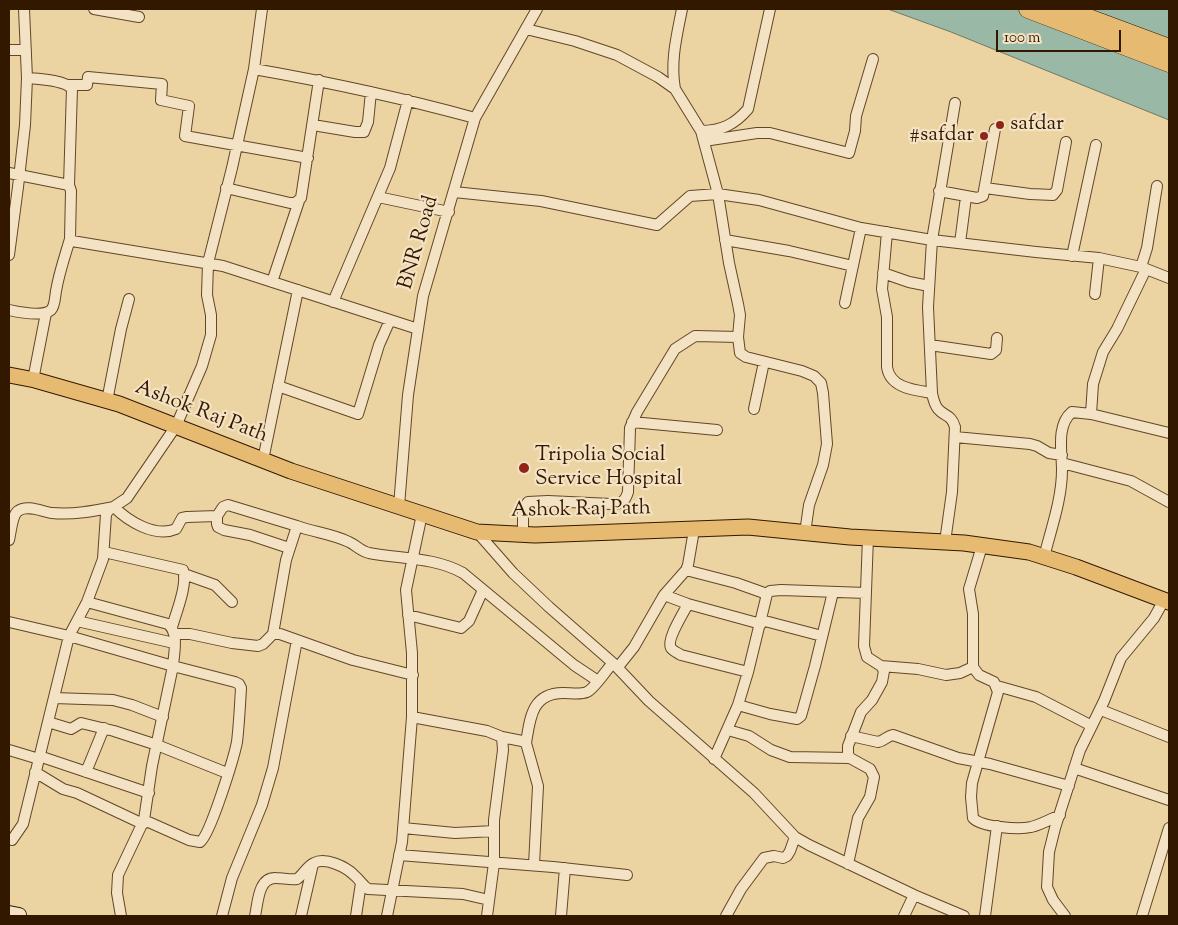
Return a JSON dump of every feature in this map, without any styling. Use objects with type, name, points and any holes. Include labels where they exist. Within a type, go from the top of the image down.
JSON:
[{"type":"highway","points":[[1028,9],[1169,63]]},
{"type":"highway","points":[[1064,9],[1169,48]]},
{"type":"main road","name":"Ashok Raj Path","points":[[9,375],[119,404],[263,460],[477,532],[523,534],[748,527],[868,538],[945,542],[1029,552],[1166,601]]},
{"type":"street","points":[[9,255],[14,175],[25,125],[28,78],[24,9]]},
{"type":"street","points":[[94,9],[139,18]]},
{"type":"street","points":[[12,840],[23,824],[69,636],[87,602],[100,567],[104,552],[106,514],[127,498],[176,426],[202,366],[211,335],[211,315],[207,295],[208,263],[254,70],[262,9]]},
{"type":"street","name":"BNR Road","points":[[399,506],[408,395],[423,296],[475,118],[538,9]]},
{"type":"street","points":[[682,9],[673,62],[675,89],[703,136],[718,194],[740,315],[738,337],[740,353],[746,357],[802,371],[814,376],[821,383],[827,444],[808,505],[805,533]]},
{"type":"street","points":[[703,136],[731,125],[740,119],[748,109],[770,9]]},
{"type":"street","points":[[526,29],[575,41],[617,55],[658,77],[675,89]]},
{"type":"street","points":[[9,50],[26,50]]},
{"type":"street","points":[[703,136],[770,133],[849,153],[855,131],[856,116],[872,59]]},
{"type":"street","points":[[254,70],[319,80],[408,100],[475,118]]},
{"type":"street","points":[[28,78],[70,85],[87,85],[88,76],[162,84],[161,100],[189,106],[185,136],[308,158]]},
{"type":"street","points":[[272,282],[303,194],[319,80]]},
{"type":"street","points":[[9,310],[21,313],[46,313],[54,305],[60,271],[70,238],[71,191],[69,185],[73,95],[70,85]]},
{"type":"street","points":[[313,125],[364,132],[368,122],[371,92]]},
{"type":"street","points":[[333,302],[390,168],[408,100]]},
{"type":"street","points":[[945,542],[952,492],[955,427],[953,420],[934,404],[928,307],[932,240],[955,103]]},
{"type":"street","points":[[939,191],[966,197],[981,198],[983,196],[995,129]]},
{"type":"street","points":[[985,188],[1053,195],[1056,190],[1066,142]]},
{"type":"street","points":[[1072,256],[1096,145]]},
{"type":"street","points":[[14,175],[69,185]]},
{"type":"street","points":[[1090,414],[1093,384],[1103,352],[1117,329],[1144,268],[1157,186]]},
{"type":"street","points":[[226,188],[290,203],[299,201]]},
{"type":"street","points":[[454,192],[541,201],[657,225],[690,196],[718,194],[759,200],[860,228],[932,240],[1099,258],[1144,268],[1169,278]]},
{"type":"street","points":[[378,197],[449,212]]},
{"type":"street","points":[[960,243],[966,197]]},
{"type":"street","points":[[845,303],[860,228]]},
{"type":"street","points":[[887,232],[882,289],[887,317],[886,367],[888,375],[893,381],[904,386],[932,393]]},
{"type":"street","points":[[70,238],[77,242],[223,266],[418,329]]},
{"type":"street","points":[[725,240],[789,251],[853,266]]},
{"type":"street","points":[[1095,294],[1099,258]]},
{"type":"street","points":[[882,273],[929,286]]},
{"type":"street","points":[[263,460],[298,290]]},
{"type":"street","points":[[108,401],[121,329],[129,299]]},
{"type":"street","points":[[33,380],[46,313]]},
{"type":"street","points":[[278,386],[358,414],[378,345],[390,320]]},
{"type":"street","points":[[523,534],[523,509],[528,502],[621,504],[628,492],[629,438],[632,422],[676,349],[695,336],[738,337]]},
{"type":"street","points":[[930,345],[991,354],[996,350],[997,338]]},
{"type":"street","points":[[754,409],[764,362]]},
{"type":"street","points":[[1044,557],[1060,494],[1062,480],[1062,431],[1066,416],[1072,412],[1090,414],[1169,433]]},
{"type":"street","points":[[632,422],[717,430]]},
{"type":"street","points":[[955,437],[1037,446],[1062,459],[1131,481],[1169,502]]},
{"type":"street","points":[[289,548],[250,535],[224,530],[218,527],[217,516],[228,505],[348,541],[366,552],[430,561],[450,566],[462,573],[574,665],[598,681]]},
{"type":"street","points":[[114,507],[140,526],[168,531],[176,529],[179,521],[187,516],[217,516]]},
{"type":"street","points":[[9,540],[15,515],[18,511],[24,509],[71,513],[114,507]]},
{"type":"street","points":[[387,916],[403,828],[412,717],[413,675],[406,590],[414,560],[422,514]]},
{"type":"street","points":[[77,621],[174,635],[190,634],[232,643],[258,646],[263,644],[273,634],[289,548],[297,526]]},
{"type":"street","points":[[534,865],[538,786],[526,743],[534,710],[540,700],[550,694],[581,694],[588,692],[634,647],[664,595],[686,570],[694,530]]},
{"type":"street","points":[[477,532],[513,573],[543,602],[616,665],[649,701],[754,793],[795,837],[914,895],[964,916]]},
{"type":"street","points":[[868,538],[864,646],[866,657],[881,666],[918,669],[946,675],[960,673],[972,667]]},
{"type":"street","points":[[982,546],[969,589],[973,614],[972,667],[978,675],[994,682],[998,692],[978,761],[971,797],[973,818],[980,822],[1010,828],[1030,827],[1060,814]]},
{"type":"street","points":[[104,552],[180,568],[184,574],[174,635],[173,666],[143,822],[118,876],[121,916]]},
{"type":"street","points":[[686,570],[736,583],[767,594]]},
{"type":"street","points":[[184,574],[215,585],[232,602]]},
{"type":"street","points":[[408,615],[461,628],[469,621],[483,590]]},
{"type":"street","points":[[714,759],[738,705],[767,594],[770,591],[781,590],[866,593]]},
{"type":"street","points":[[738,705],[779,716],[797,719],[801,716],[833,592]]},
{"type":"street","points":[[664,595],[688,604],[822,636]]},
{"type":"street","points":[[1065,916],[1052,900],[1046,882],[1050,845],[1074,768],[1083,742],[1101,710],[1121,658],[1166,601]]},
{"type":"street","points":[[87,602],[168,624],[174,635]]},
{"type":"street","points":[[688,604],[673,634],[670,645],[672,649],[682,655],[748,672]]},
{"type":"street","points":[[9,622],[69,636],[206,674],[239,684],[241,688],[236,742],[214,818],[203,840],[200,842],[189,840],[77,793],[63,789],[36,772]]},
{"type":"street","points":[[273,634],[280,634],[353,660],[413,675]]},
{"type":"street","points":[[222,916],[232,878],[262,805],[272,768],[297,640]]},
{"type":"street","points":[[850,758],[848,746],[851,736],[861,712],[872,700],[882,682],[884,671],[881,666]]},
{"type":"street","points":[[997,686],[1036,697],[1092,726]]},
{"type":"street","points":[[54,698],[113,700],[163,717]]},
{"type":"street","points":[[1101,710],[1169,737]]},
{"type":"street","points":[[412,717],[477,728],[526,743]]},
{"type":"street","points":[[48,722],[71,729],[81,723],[104,728],[157,745],[227,773]]},
{"type":"street","points":[[86,772],[104,728]]},
{"type":"street","points":[[728,730],[749,736],[771,750],[790,757],[850,758],[870,770],[874,777],[870,797],[858,818],[848,864]]},
{"type":"street","points":[[851,736],[882,742],[888,736],[893,735],[958,758],[978,761],[1069,786]]},
{"type":"street","points":[[486,916],[494,862],[496,800],[503,750],[502,737]]},
{"type":"street","points":[[9,750],[86,772],[149,793]]},
{"type":"street","points":[[1074,768],[1169,800]]},
{"type":"street","points":[[985,916],[997,826]]},
{"type":"street","points":[[403,828],[455,833],[494,832]]},
{"type":"street","points":[[1142,916],[1169,828]]},
{"type":"street","points":[[726,916],[734,901],[764,858],[769,856],[783,858],[787,856],[795,837]]},
{"type":"street","points":[[399,855],[534,865],[627,875]]},
{"type":"street","points":[[256,916],[260,892],[266,880],[277,878],[297,879],[313,863],[320,861],[334,864],[353,874],[368,889],[468,895],[489,900]]},
{"type":"street","points":[[301,916],[313,863]]},
{"type":"street","points":[[561,916],[566,868]]},
{"type":"street","points":[[356,916],[360,883]]},
{"type":"street","points":[[904,916],[914,895]]},
{"type":"shaded area","points":[[888,9],[1169,9],[1169,120],[951,32]]},
{"type":"place","name":"safdar","points":[[1000,125]]},
{"type":"place","name":"#safdar","points":[[984,136]]},
{"type":"place","name":"Tripolia Social Service Hospital","points":[[524,468]]}]
